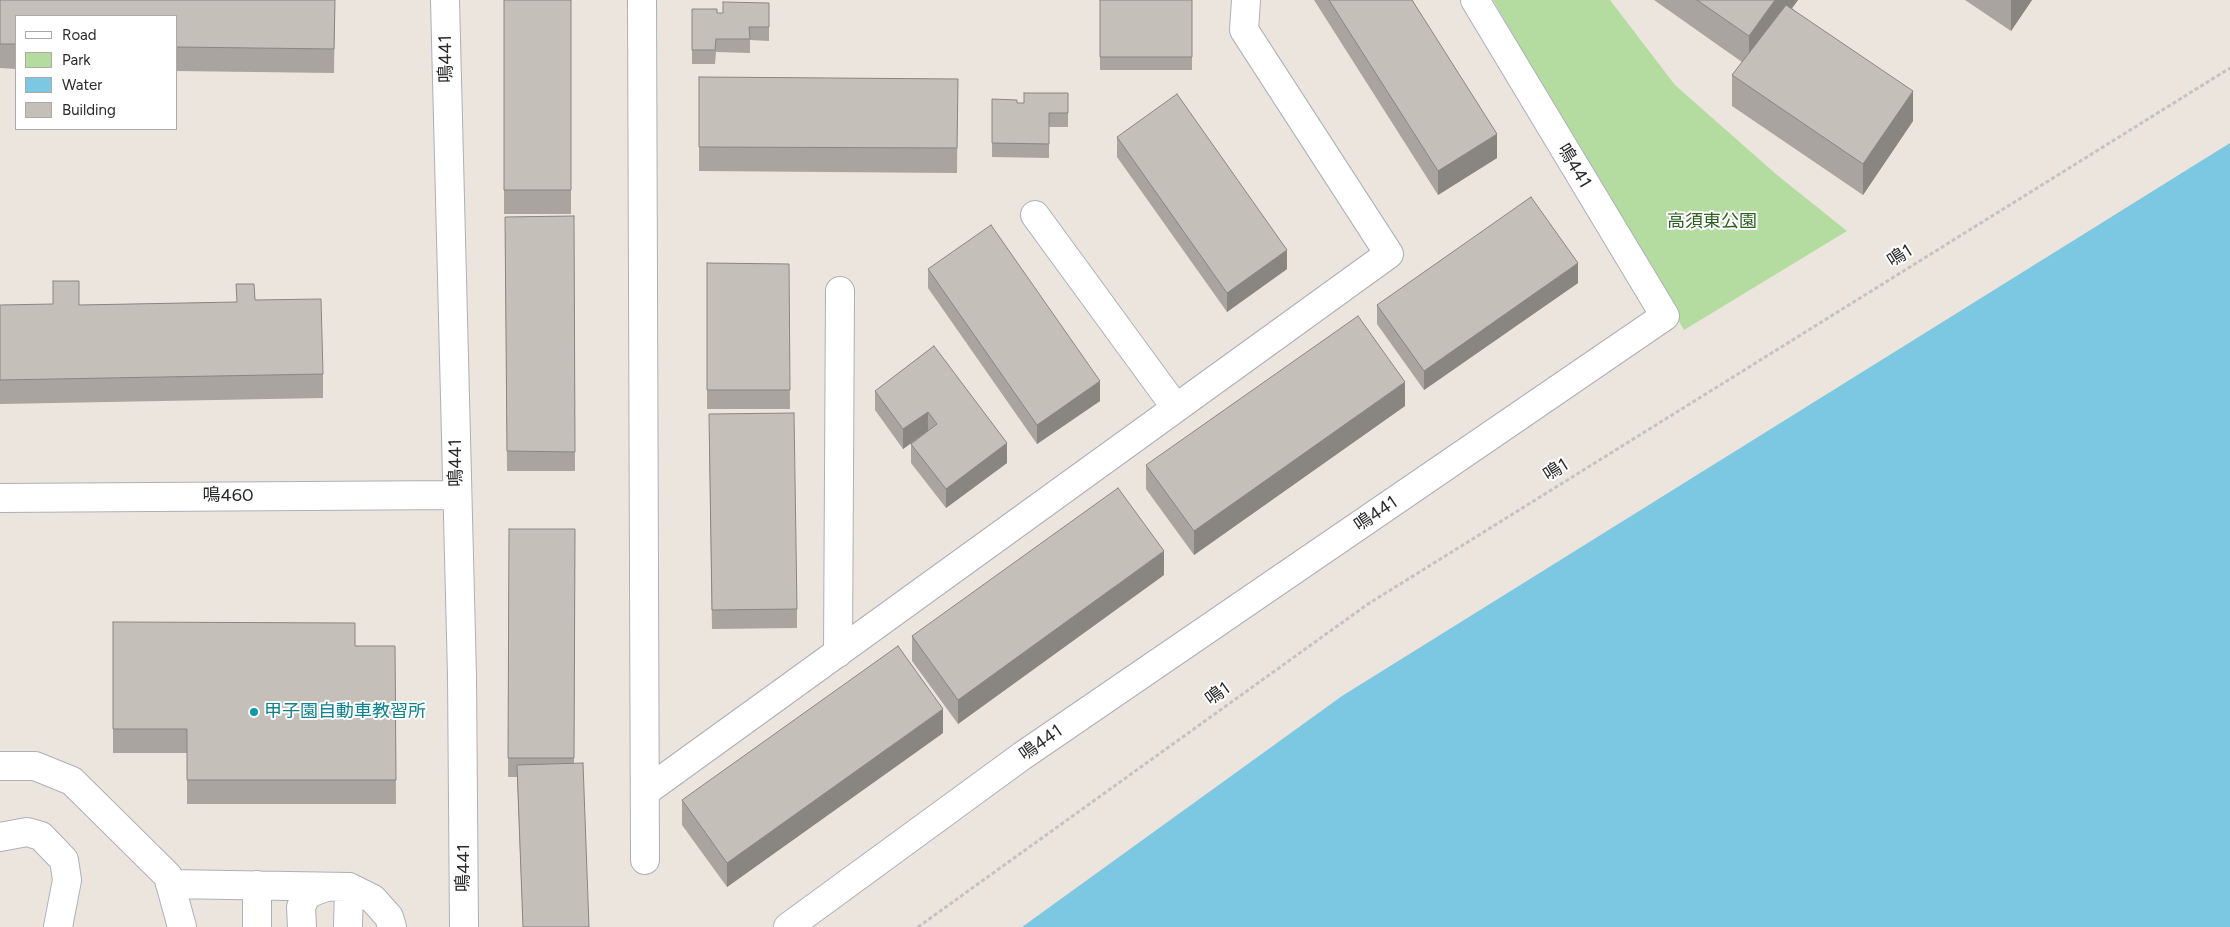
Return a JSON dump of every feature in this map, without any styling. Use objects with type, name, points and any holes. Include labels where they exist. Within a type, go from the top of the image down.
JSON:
[{"type":"street","name":"鳴441","points":[[445,0],[462,676],[464,927]]},
{"type":"street","points":[[642,0],[645,860]]},
{"type":"street","points":[[645,792],[1390,254],[1244,30],[1246,0]]},
{"type":"street","name":"鳴441","points":[[788,927],[1022,756],[1664,316],[1475,0]]},
{"type":"street","points":[[1035,215],[1176,408]]},
{"type":"street","points":[[838,652],[840,291]]},
{"type":"street","name":"鳴460","points":[[0,498],[457,495]]},
{"type":"street","points":[[0,766],[36,766],[72,781],[168,876],[182,927]]},
{"type":"street","points":[[0,837],[27,832],[41,836],[64,860],[67,880],[58,927]]},
{"type":"street","points":[[170,884],[337,887],[373,899],[389,917],[392,927]]},
{"type":"street","points":[[257,885],[258,927]]},
{"type":"street","points":[[302,927],[301,907],[307,894],[337,887]]},
{"type":"street","points":[[337,887],[348,927]]},
{"type":"path","name":"鳴1","points":[[918,927],[1368,604],[2230,68]]},
{"type":"green space","name":"高須東公園","points":[[1493,0],[1610,0],[1675,85],[1777,175],[1847,231],[1684,330]]},
{"type":"water","points":[[2230,143],[2230,927],[1022,927],[1342,696]]},
{"type":"building","points":[[0,0],[335,0],[334,49],[178,47],[178,15],[15,15],[15,44],[0,44]]},
{"type":"building","points":[[504,0],[571,0],[571,190],[504,190]]},
{"type":"building","points":[[1100,0],[1192,0],[1192,57],[1100,57]]},
{"type":"building","points":[[1329,0],[1412,0],[1497,134],[1438,171]]},
{"type":"building","points":[[1697,0],[1775,0],[1749,36]]},
{"type":"building","points":[[723,2],[769,3],[769,27],[749,27],[750,39],[716,39],[715,50],[692,50],[692,9],[717,9],[717,13],[723,13]]},
{"type":"building","points":[[1786,5],[1913,91],[1863,164],[1732,75]]},
{"type":"building","points":[[699,77],[958,79],[957,148],[699,147]]},
{"type":"building","points":[[1024,93],[1068,93],[1068,113],[1049,113],[1049,144],[992,143],[992,99],[1017,100],[1017,103],[1024,103]]},
{"type":"building","points":[[1177,94],[1287,250],[1227,293],[1117,137]]},
{"type":"building","points":[[1531,197],[1578,263],[1424,371],[1377,305]]},
{"type":"building","points":[[574,216],[575,452],[507,451],[505,217]]},
{"type":"building","points":[[991,225],[1100,381],[1037,425],[928,269]]},
{"type":"building","points":[[707,263],[789,264],[790,390],[707,390]]},
{"type":"building","points":[[53,281],[79,281],[79,305],[237,302],[236,284],[254,284],[255,300],[321,299],[323,374],[0,380],[0,305],[53,304]]},
{"type":"building","points":[[1358,316],[1405,382],[1194,531],[1146,465]]},
{"type":"building","points":[[934,346],[1007,443],[946,489],[911,444],[937,424],[928,412],[903,429],[875,391]]},
{"type":"building","points":[[794,413],[797,609],[712,610],[709,414]]},
{"type":"building","points":[[1118,488],[1164,551],[958,700],[912,636]]},
{"type":"building","points":[[509,529],[575,529],[574,758],[508,758]]},
{"type":"building","name":"甲子園自動車教習所","points":[[113,622],[355,623],[355,646],[395,646],[396,780],[187,780],[187,729],[113,729]]},
{"type":"building","points":[[898,646],[943,709],[727,863],[682,800]]},
{"type":"building","points":[[583,763],[589,927],[523,927],[517,765]]},
{"type":"place","name":"甲子園自動車教習所","points":[[254,712]]}]
